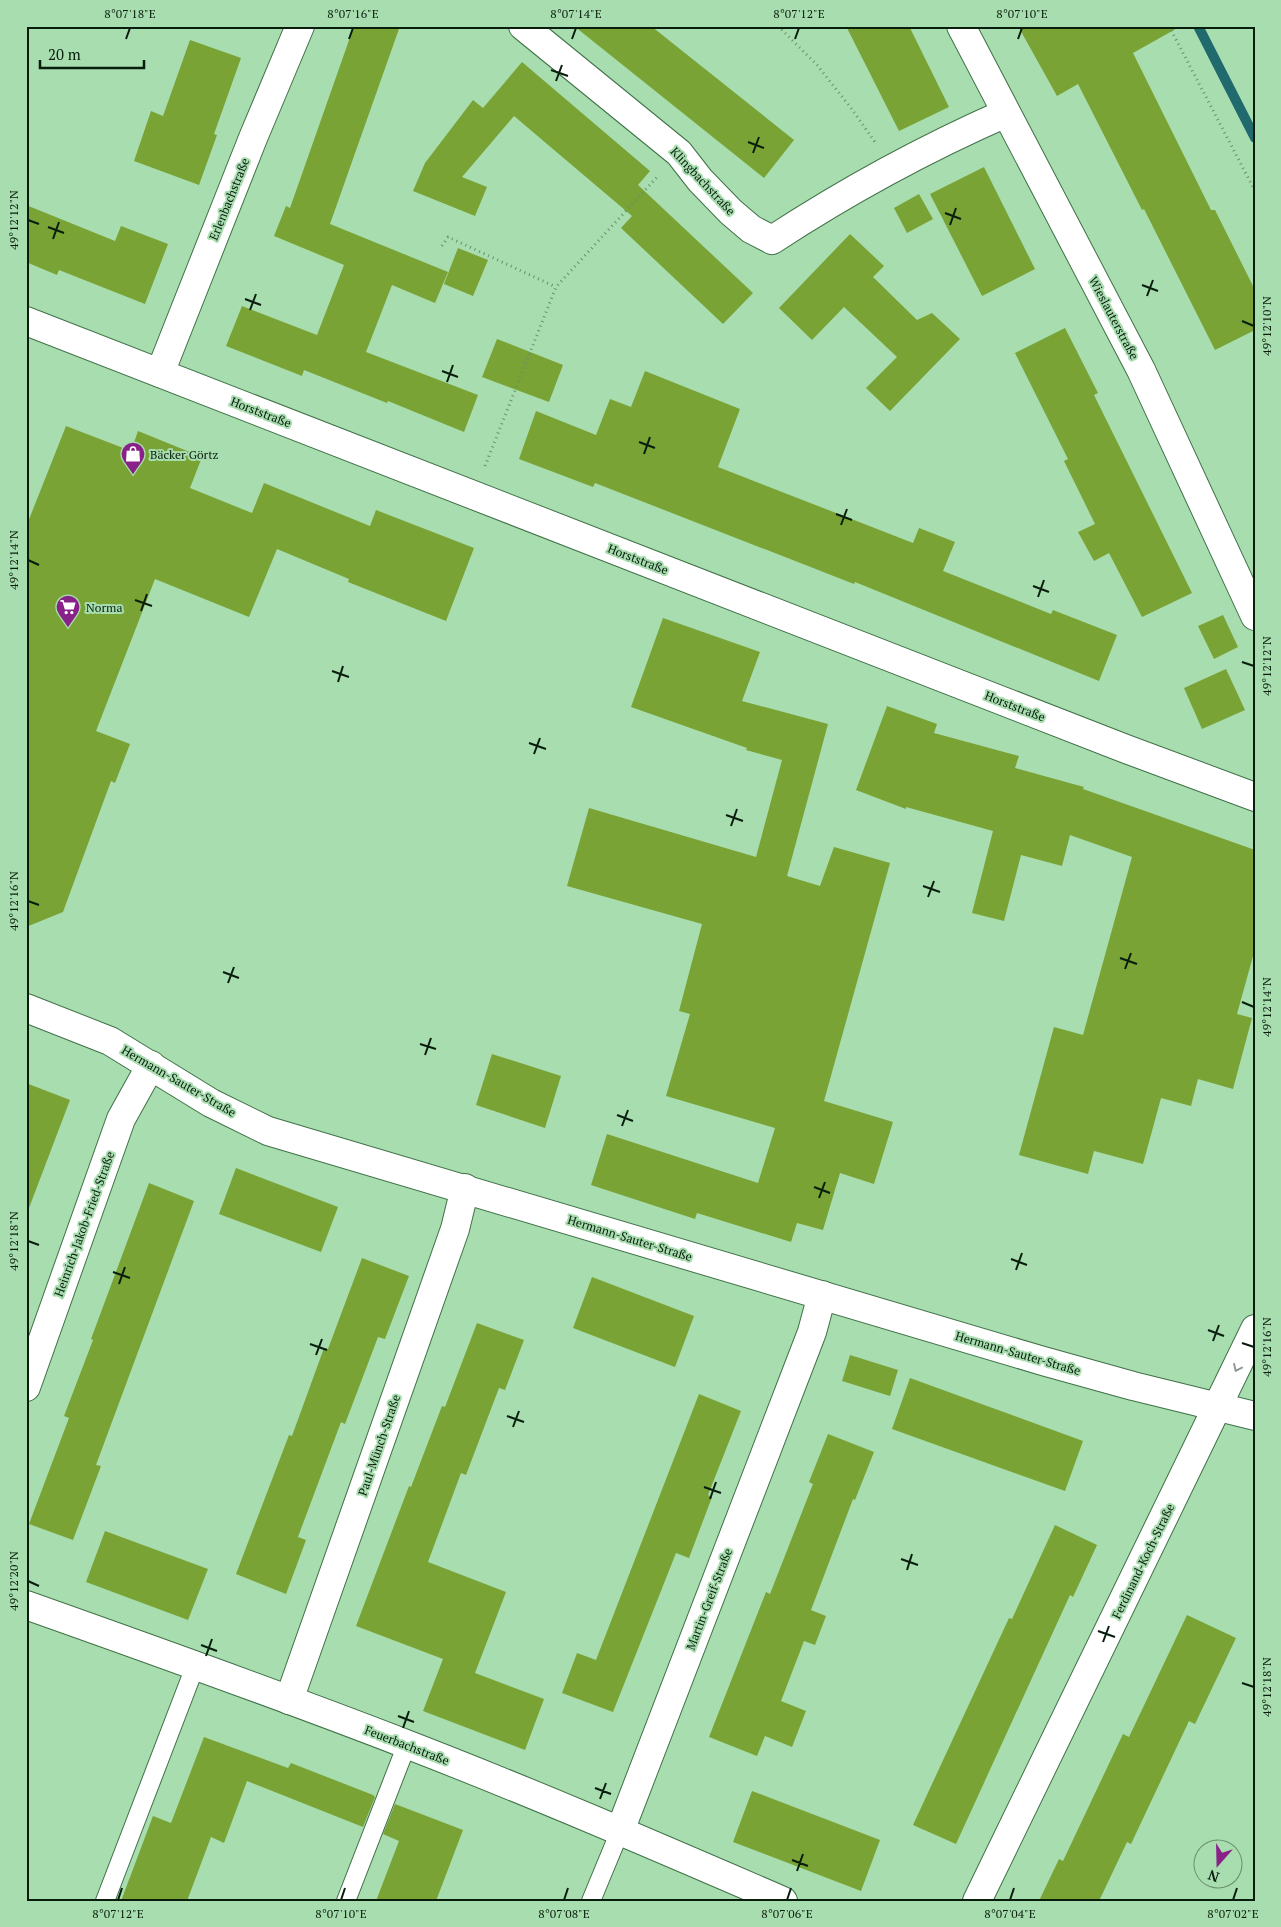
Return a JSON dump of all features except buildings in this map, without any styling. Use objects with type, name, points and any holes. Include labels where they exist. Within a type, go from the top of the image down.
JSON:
[{"type":"street","name":"Erlenbachstraße","points":[[160,373],[209,247],[300,26]]},
{"type":"street","name":"Klingbachstraße","points":[[523,26],[679,153],[700,180],[731,212],[751,229],[772,240],[818,210],[892,167],[1006,113]]},
{"type":"street","name":"Wieslauterstraße","points":[[961,26],[1141,370],[1255,616]]},
{"type":"street","name":"Horststraße","points":[[26,321],[1254,795]]},
{"type":"street","name":"Hermann-Sauter-Straße","points":[[26,1008],[110,1042],[211,1103],[268,1131],[1115,1381],[1255,1416]]},
{"type":"street","name":"Heinrich-Jakob-Fried-Straße","points":[[26,1387],[121,1119],[151,1066]]},
{"type":"street","name":"Paul-Münch-Straße","points":[[289,1700],[455,1229],[465,1188]]},
{"type":"street","name":"Martin-Greif-Straße","points":[[620,1831],[812,1332],[822,1296]]},
{"type":"street","name":"Ferdinand-Koch-Straße","points":[[977,1901],[1255,1329]]},
{"type":"street","name":"Feuerbachstraße","points":[[26,1605],[196,1664],[406,1744],[620,1831],[783,1901]]},
{"type":"lane","points":[[105,1901],[196,1664]]},
{"type":"lane","points":[[346,1901],[406,1744]]},
{"type":"lane","name":"Martin-Greif-Straße","points":[[591,1901],[620,1831]]},
{"type":"path","points":[[778,26],[828,79],[851,108],[892,167]]},
{"type":"path","points":[[1169,26],[1255,191]]},
{"type":"path","points":[[474,495],[556,286],[679,153]]},
{"type":"path","points":[[442,246],[448,238],[556,286]]},
{"type":"waterway","points":[[1198,26],[1255,138]]},
{"type":"place","name":"Bäcker Görtz","points":[[133,475]]},
{"type":"place","name":"Norma","points":[[68,628]]}]
